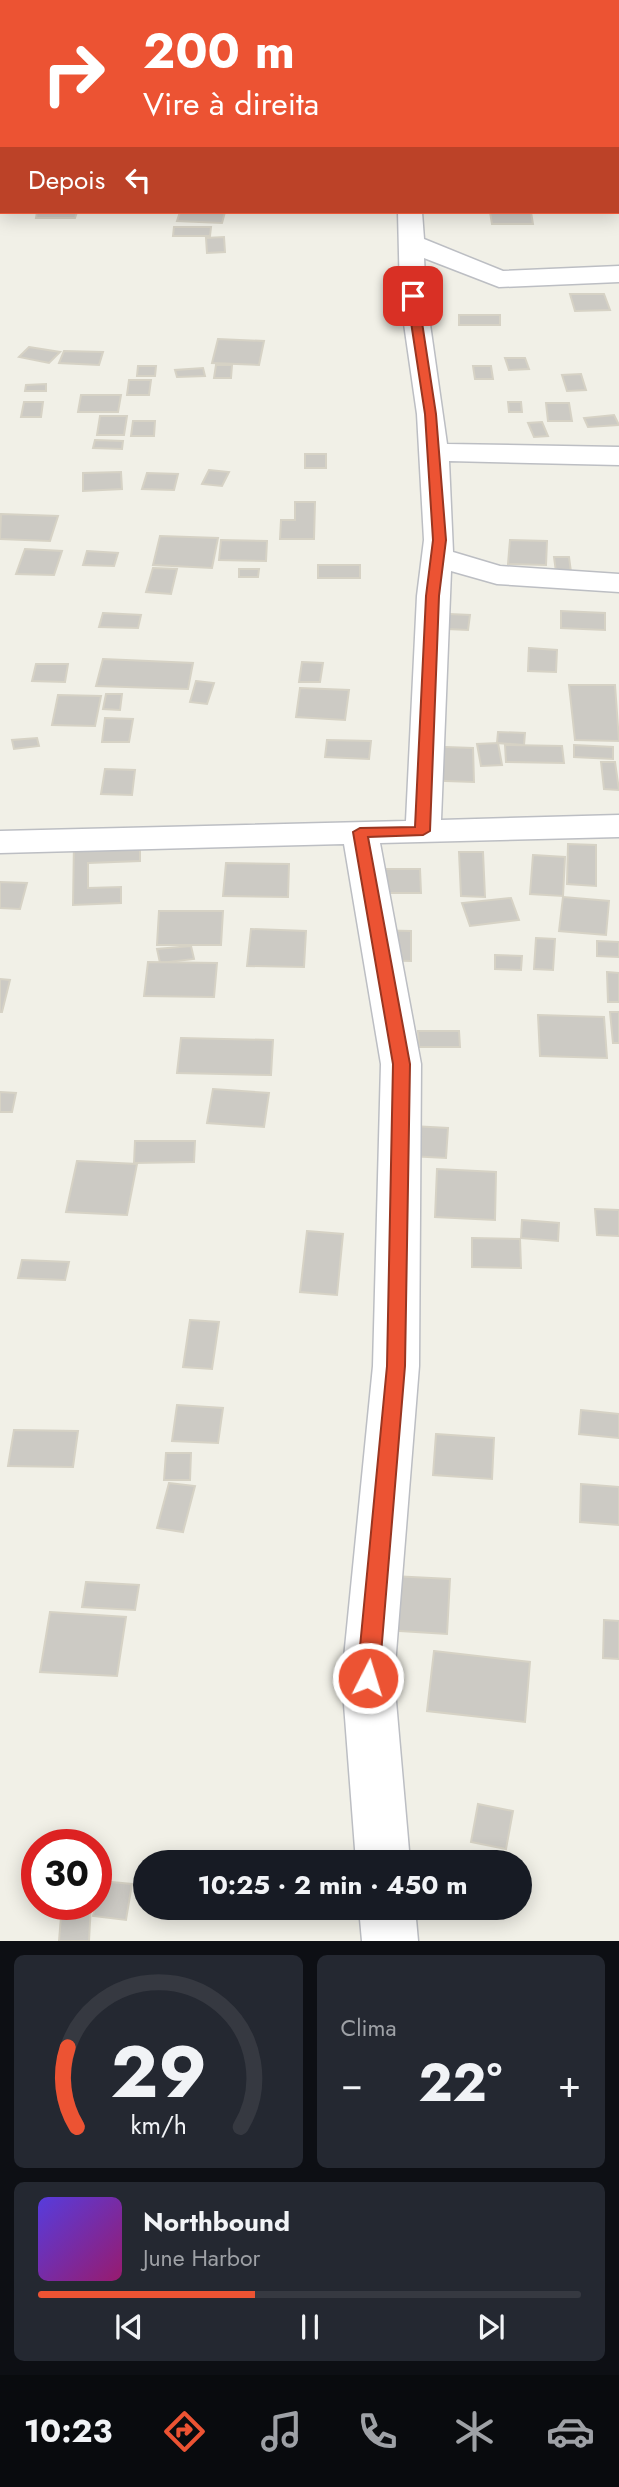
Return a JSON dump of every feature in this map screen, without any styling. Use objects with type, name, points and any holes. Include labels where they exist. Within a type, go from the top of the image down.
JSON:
[{"type":"street","points":[[410,214],[413,296],[433,452],[439,540],[433,596],[423,831]]},
{"type":"street","points":[[411,243],[499,279],[527,280],[619,274]]},
{"type":"street","points":[[433,452],[619,456]]},
{"type":"street","points":[[438,557],[497,575],[619,583]]},
{"type":"street","points":[[433,596],[497,575]]},
{"type":"street","points":[[0,842],[619,826]]},
{"type":"street","points":[[360,832],[401,1064],[396,1366],[368,1678],[382,1850]]},
{"type":"street","points":[[388,1920],[390,1941]]},
{"type":"building","points":[[37,214],[76,214],[75,218],[36,218]]},
{"type":"building","points":[[179,214],[224,214],[222,223],[177,221]]},
{"type":"building","points":[[490,214],[531,214],[533,224],[492,224]]},
{"type":"building","points":[[174,227],[211,227],[210,236],[173,236]]},
{"type":"building","points":[[224,237],[225,252],[207,253],[206,238]]},
{"type":"building","points":[[570,294],[604,294],[610,310],[575,311]]},
{"type":"building","points":[[459,315],[500,315],[500,325],[459,325]]},
{"type":"building","points":[[218,339],[264,341],[259,365],[212,363]]},
{"type":"building","points":[[29,347],[60,352],[49,363],[19,357]]},
{"type":"building","points":[[64,351],[103,352],[99,365],[59,363]]},
{"type":"building","points":[[505,358],[525,358],[529,369],[509,370]]},
{"type":"building","points":[[216,365],[232,365],[231,378],[214,378]]},
{"type":"building","points":[[138,366],[156,366],[155,376],[137,376]]},
{"type":"building","points":[[473,366],[491,366],[493,379],[475,379]]},
{"type":"building","points":[[203,368],[205,376],[177,377],[175,370]]},
{"type":"building","points":[[581,374],[586,390],[567,391],[562,375]]},
{"type":"building","points":[[129,380],[151,380],[149,395],[127,395]]},
{"type":"building","points":[[46,384],[46,391],[25,391],[26,385]]},
{"type":"building","points":[[81,395],[121,395],[118,412],[78,412]]},
{"type":"building","points":[[24,402],[43,402],[41,417],[21,417]]},
{"type":"building","points":[[508,402],[521,402],[522,412],[509,412]]},
{"type":"building","points":[[546,403],[569,403],[572,421],[548,421]]},
{"type":"building","points":[[614,415],[619,425],[588,427],[584,418]]},
{"type":"building","points":[[100,416],[127,416],[124,435],[97,435]]},
{"type":"building","points":[[133,421],[155,421],[154,436],[131,436]]},
{"type":"building","points":[[542,422],[548,436],[534,437],[528,423]]},
{"type":"building","points":[[95,440],[123,441],[122,449],[93,448]]},
{"type":"building","points":[[305,454],[326,454],[326,468],[305,468]]},
{"type":"building","points":[[209,470],[229,472],[222,486],[202,484]]},
{"type":"building","points":[[121,472],[122,489],[83,491],[83,473]]},
{"type":"building","points":[[147,473],[178,474],[174,490],[142,489]]},
{"type":"building","points":[[295,502],[315,502],[314,539],[280,539],[281,520],[295,520]]},
{"type":"building","points":[[1,514],[58,516],[50,541],[0,539]]},
{"type":"building","points":[[160,536],[218,538],[212,568],[153,565]]},
{"type":"building","points":[[221,540],[267,541],[266,561],[219,560]]},
{"type":"building","points":[[510,540],[547,541],[546,565],[508,564]]},
{"type":"building","points":[[25,549],[62,551],[54,575],[16,574]]},
{"type":"building","points":[[87,551],[118,553],[114,566],[83,565]]},
{"type":"building","points":[[554,557],[569,557],[571,572],[556,572]]},
{"type":"building","points":[[318,565],[360,565],[360,578],[318,578]]},
{"type":"building","points":[[153,568],[177,569],[171,594],[146,592]]},
{"type":"building","points":[[239,569],[259,569],[258,577],[239,577]]},
{"type":"building","points":[[561,611],[605,613],[605,630],[561,628]]},
{"type":"building","points":[[103,613],[141,615],[138,628],[99,627]]},
{"type":"building","points":[[427,613],[470,615],[468,630],[425,628]]},
{"type":"building","points":[[529,648],[557,650],[556,672],[528,671]]},
{"type":"building","points":[[103,659],[193,663],[188,689],[96,686]]},
{"type":"building","points":[[302,662],[323,663],[320,682],[299,682]]},
{"type":"building","points":[[36,664],[68,664],[65,682],[32,681]]},
{"type":"building","points":[[196,681],[214,683],[207,704],[190,702]]},
{"type":"building","points":[[569,685],[615,685],[619,741],[575,740]]},
{"type":"building","points":[[300,688],[349,690],[345,720],[296,717]]},
{"type":"building","points":[[106,694],[122,694],[120,710],[103,709]]},
{"type":"building","points":[[58,695],[101,696],[95,726],[52,725]]},
{"type":"building","points":[[105,718],[133,719],[129,742],[102,742]]},
{"type":"building","points":[[498,732],[525,733],[524,745],[497,743]]},
{"type":"building","points":[[37,738],[39,746],[14,749],[12,740]]},
{"type":"building","points":[[327,740],[371,741],[369,759],[325,757]]},
{"type":"building","points":[[498,743],[502,765],[481,766],[477,744]]},
{"type":"building","points":[[505,745],[562,746],[564,763],[506,762]]},
{"type":"building","points":[[574,745],[613,747],[613,759],[574,757]]},
{"type":"building","points":[[417,746],[473,748],[474,782],[417,780]]},
{"type":"building","points":[[601,762],[615,762],[619,790],[604,789]]},
{"type":"building","points":[[105,769],[135,770],[132,795],[101,794]]},
{"type":"building","points":[[140,839],[140,861],[88,863],[88,888],[121,887],[121,903],[73,905],[74,842]]},
{"type":"building","points":[[568,844],[596,845],[596,886],[567,884]]},
{"type":"building","points":[[459,852],[483,852],[485,897],[461,896]]},
{"type":"building","points":[[533,855],[565,857],[563,896],[530,894]]},
{"type":"building","points":[[226,863],[289,864],[288,897],[223,896]]},
{"type":"building","points":[[375,869],[420,869],[421,893],[375,893]]},
{"type":"building","points":[[0,882],[27,883],[20,909],[0,908]]},
{"type":"building","points":[[563,897],[609,901],[606,935],[559,931]]},
{"type":"building","points":[[511,898],[519,920],[470,926],[462,903]]},
{"type":"building","points":[[159,911],[223,911],[221,945],[157,945]]},
{"type":"building","points":[[251,929],[306,931],[304,967],[247,966]]},
{"type":"building","points":[[367,930],[411,931],[411,961],[366,960]]},
{"type":"building","points":[[536,938],[555,939],[553,970],[534,969]]},
{"type":"building","points":[[597,941],[619,942],[619,957],[597,956]]},
{"type":"building","points":[[191,946],[194,959],[160,963],[157,949]]},
{"type":"building","points":[[495,955],[522,956],[521,970],[495,969]]},
{"type":"building","points":[[148,962],[217,963],[214,997],[144,996]]},
{"type":"building","points":[[607,972],[619,973],[619,1002],[608,1002]]},
{"type":"building","points":[[0,979],[10,980],[2,1012],[0,1012]]},
{"type":"building","points":[[610,1012],[619,1012],[619,1043],[613,1043]]},
{"type":"building","points":[[538,1015],[604,1017],[607,1058],[540,1056]]},
{"type":"building","points":[[418,1031],[459,1031],[460,1047],[419,1047]]},
{"type":"building","points":[[181,1038],[273,1040],[271,1075],[177,1073]]},
{"type":"building","points":[[213,1089],[269,1093],[264,1127],[207,1123]]},
{"type":"building","points":[[0,1092],[16,1093],[12,1112],[0,1112]]},
{"type":"building","points":[[393,1125],[448,1128],[446,1158],[390,1155]]},
{"type":"building","points":[[135,1141],[195,1141],[194,1162],[134,1163]]},
{"type":"building","points":[[77,1161],[137,1164],[127,1215],[66,1212]]},
{"type":"building","points":[[437,1169],[496,1172],[495,1220],[435,1217]]},
{"type":"building","points":[[595,1209],[619,1210],[619,1236],[597,1235]]},
{"type":"building","points":[[522,1220],[559,1223],[558,1241],[521,1238]]},
{"type":"building","points":[[307,1231],[343,1234],[337,1295],[300,1292]]},
{"type":"building","points":[[472,1238],[520,1239],[521,1268],[472,1267]]},
{"type":"building","points":[[22,1260],[69,1262],[65,1280],[18,1278]]},
{"type":"building","points":[[190,1320],[219,1322],[212,1369],[183,1367]]},
{"type":"building","points":[[177,1405],[223,1408],[218,1443],[172,1441]]},
{"type":"building","points":[[581,1410],[619,1414],[619,1438],[579,1434]]},
{"type":"building","points":[[14,1430],[78,1431],[73,1467],[8,1466]]},
{"type":"building","points":[[436,1434],[494,1438],[492,1479],[433,1475]]},
{"type":"building","points":[[166,1453],[191,1453],[190,1480],[164,1480]]},
{"type":"building","points":[[169,1483],[195,1486],[183,1532],[157,1528]]},
{"type":"building","points":[[581,1484],[619,1487],[619,1525],[580,1522]]},
{"type":"building","points":[[372,1575],[450,1579],[447,1634],[368,1629]]},
{"type":"building","points":[[86,1582],[139,1585],[135,1610],[82,1607]]},
{"type":"building","points":[[50,1612],[126,1617],[117,1676],[40,1672]]},
{"type":"building","points":[[604,1620],[619,1621],[619,1659],[603,1658]]},
{"type":"building","points":[[434,1651],[530,1662],[525,1722],[427,1711]]},
{"type":"building","points":[[478,1804],[513,1811],[506,1849],[471,1842]]},
{"type":"building","points":[[112,1882],[132,1884],[126,1920],[112,1918]]},
{"type":"building","points":[[61,1920],[90,1920],[89,1941],[59,1941]]},
{"type":"route","points":[[368,1678],[396,1366],[402,1141],[401,1064],[360,832],[423,831],[433,596],[439,540],[430,414],[413,296]]}]
